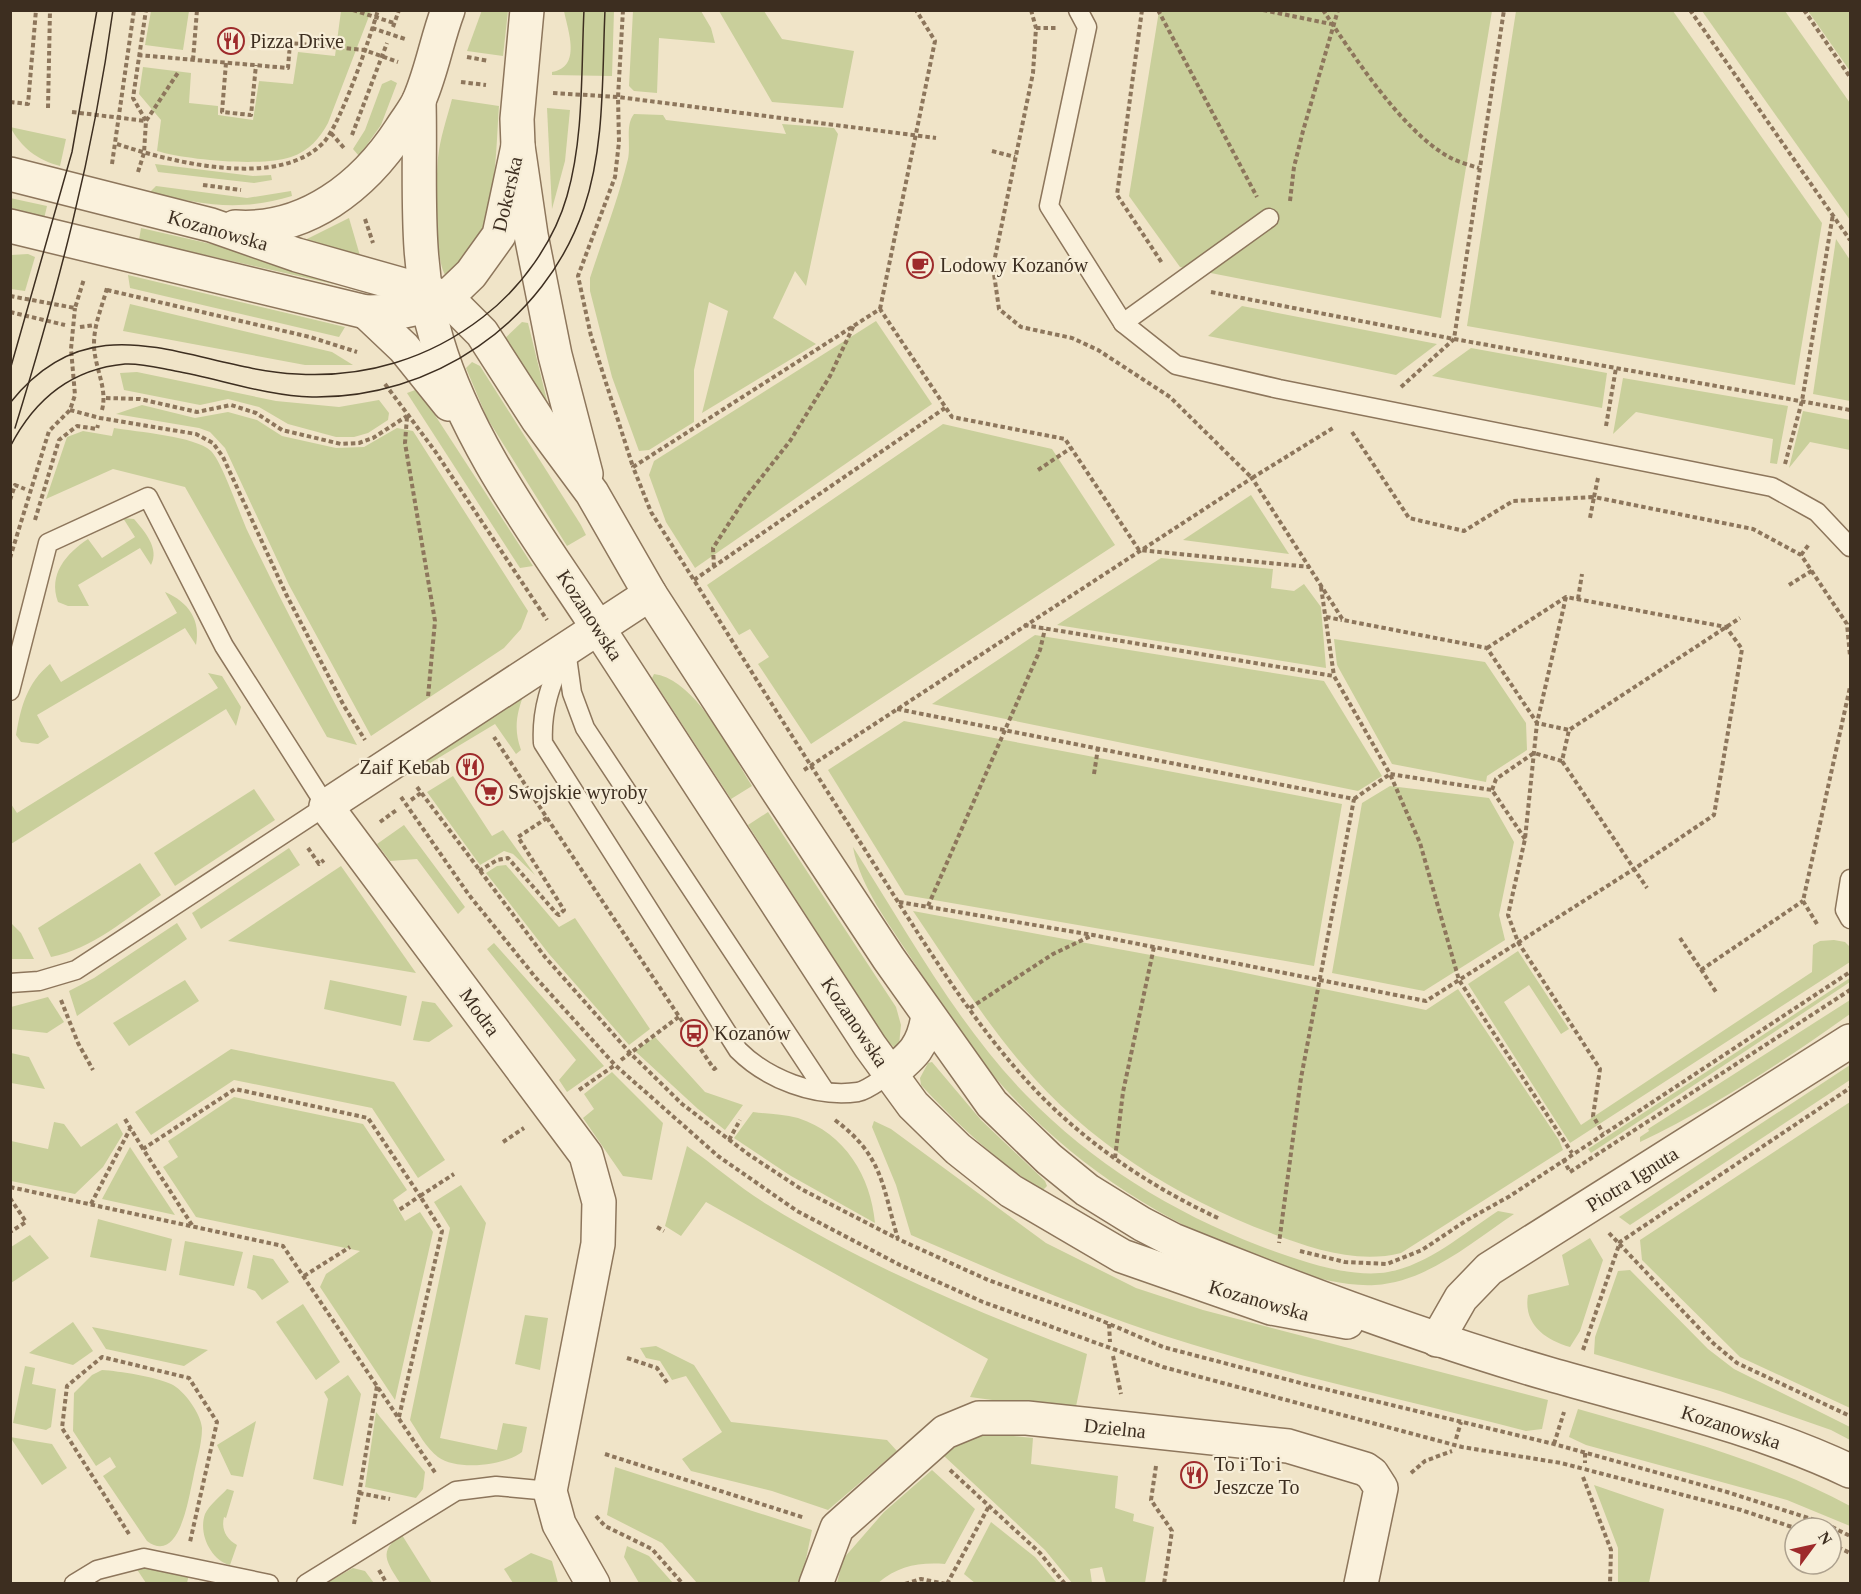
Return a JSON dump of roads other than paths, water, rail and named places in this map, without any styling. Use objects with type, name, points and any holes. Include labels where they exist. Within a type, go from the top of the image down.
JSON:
[{"type":"street","points":[[212,225],[241,228],[272,226],[320,208],[369,173],[419,101],[448,10]]},
{"type":"street","points":[[518,146],[517,118],[527,10]]},
{"type":"street","points":[[10,226],[366,312],[405,311],[429,290],[419,101]]},
{"type":"street","name":"Dokerska","points":[[429,290],[471,274],[499,235],[518,146]]},
{"type":"street","name":"Dokerska","points":[[518,146],[531,235],[544,295]]},
{"type":"street","name":"Kozanowska","points":[[10,174],[212,225],[297,255],[429,290],[459,310],[482,333],[538,420],[591,493],[650,594],[928,1016],[992,1104],[1049,1160],[1087,1190],[1173,1240],[1437,1340],[1717,1421],[1813,1454],[1851,1471]]},
{"type":"street","name":"Kozanowska","points":[[429,290],[448,375],[465,417],[482,446],[890,1074],[913,1105],[943,1134],[1011,1191],[1122,1256],[1271,1308],[1437,1340]]},
{"type":"street","name":"Kozanowska","points":[[544,295],[555,355],[591,493]]},
{"type":"street","name":"Kozanowska","points":[[366,312],[408,353],[482,446]]},
{"type":"street","points":[[326,806],[390,763],[558,637],[598,627],[650,594]]},
{"type":"street","name":"Modra","points":[[326,806],[586,1155],[599,1202],[598,1244],[553,1499]]},
{"type":"street","points":[[890,1074],[915,1054],[925,1036],[928,1016]]},
{"type":"street","name":"Piotra Ignuta","points":[[1437,1340],[1461,1298],[1489,1269],[1851,1041]]},
{"type":"street","name":"Dzielna","points":[[816,1584],[837,1528],[945,1432],[979,1418],[1027,1418],[1288,1446],[1349,1463],[1372,1474],[1381,1488],[1361,1584]]},
{"type":"street","points":[[553,1499],[559,1524],[593,1584]]},
{"type":"lane","points":[[1078,10],[1087,27],[1049,206],[1123,323],[1176,365],[1279,389],[1778,490],[1817,512],[1851,547]]},
{"type":"lane","points":[[1123,323],[1178,286],[1269,218]]},
{"type":"lane","points":[[10,691],[48,543],[148,497],[224,646],[326,806],[76,970],[39,981],[10,983]]},
{"type":"lane","points":[[558,637],[543,712],[543,743],[738,1050],[757,1068],[774,1078],[825,1091],[859,1092],[890,1074]]},
{"type":"lane","points":[[558,637],[572,693],[585,728],[825,1091]]},
{"type":"lane","points":[[1851,879],[1845,910],[1851,919]]},
{"type":"lane","points":[[306,1584],[456,1491],[496,1486],[553,1499]]},
{"type":"lane","points":[[75,1584],[97,1570],[144,1558],[269,1584]]},
{"type":"tram line","points":[[10,370],[72,152],[97,10]]},
{"type":"tram line","points":[[15,428],[73,222],[95,118],[113,10]]},
{"type":"tram line","points":[[10,403],[42,371],[76,352],[110,345],[146,346],[258,369],[297,374],[322,374],[347,373],[395,363],[418,355],[462,332],[497,305],[523,278],[545,247],[561,213],[572,174],[579,127],[584,10]]},
{"type":"tram line","points":[[10,447],[30,415],[56,390],[88,372],[106,367],[125,364],[144,365],[278,394],[312,397],[357,394],[400,384],[441,368],[478,346],[512,319],[542,286],[566,249],[584,208],[591,184],[599,136],[605,10]]},
{"type":"place","name":"Pizza Drive","points":[[231,41]]},
{"type":"place","name":"Lodowy Kozanów","points":[[920,265]]},
{"type":"place","name":"Zaif Kebab","points":[[470,767]]},
{"type":"place","name":"Swojskie wyroby","points":[[489,792]]},
{"type":"place","name":"Kozanów","points":[[694,1033]]},
{"type":"place","name":"To i To i Jeszcze To","points":[[1194,1475]]}]
